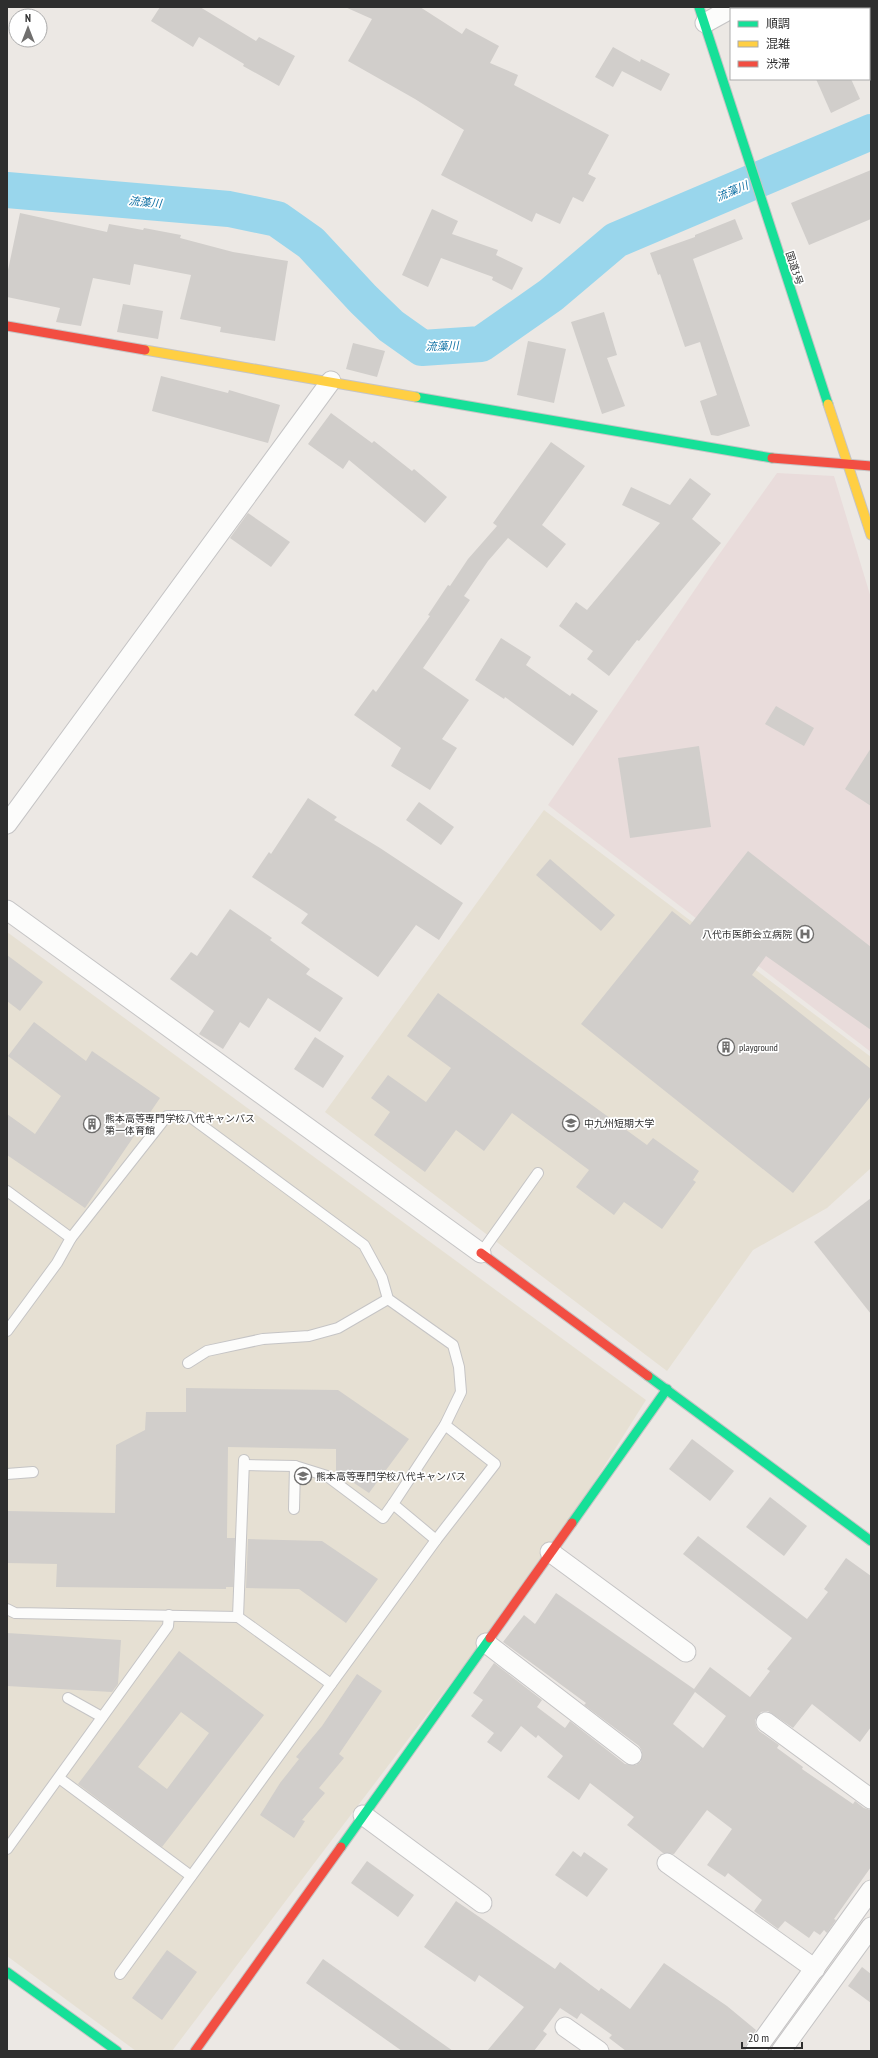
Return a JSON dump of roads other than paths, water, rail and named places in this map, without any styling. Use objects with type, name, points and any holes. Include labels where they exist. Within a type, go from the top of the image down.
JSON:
[{"type":"main road","name":"国道3号","points":[[702,15],[871,535]]},
{"type":"main road","points":[[7,326],[777,459],[871,466]]},
{"type":"main road","points":[[481,1253],[871,1541]]},
{"type":"main road","points":[[195,2051],[667,1389]]},
{"type":"main road","points":[[7,1972],[117,2051]]},
{"type":"street","points":[[702,15],[734,7]]},
{"type":"street","points":[[7,824],[330,381]]},
{"type":"street","points":[[7,910],[481,1253]]},
{"type":"street","points":[[550,1552],[686,1652]]},
{"type":"street","points":[[486,1642],[632,1755]]},
{"type":"street","points":[[766,1722],[871,1799]]},
{"type":"street","points":[[363,1815],[482,1903]]},
{"type":"street","points":[[667,1863],[815,1969]]},
{"type":"street","points":[[755,2051],[871,1890]]},
{"type":"street","points":[[852,1917],[871,1917]]},
{"type":"street","points":[[781,2051],[871,1927]]},
{"type":"street","points":[[565,2027],[598,2051]]},
{"type":"lane","points":[[7,1331],[57,1263],[71,1238],[167,1116],[189,1116],[364,1245],[382,1278],[388,1299],[453,1346],[460,1367],[461,1392],[445,1425],[383,1518],[327,1476],[295,1466],[244,1462],[238,1617]]},
{"type":"lane","points":[[481,1253],[538,1172]]},
{"type":"lane","points":[[7,1191],[71,1238]]},
{"type":"lane","points":[[188,1363],[207,1351],[262,1339],[309,1336],[338,1328],[388,1299]]},
{"type":"lane","points":[[120,1974],[436,1540],[495,1464],[445,1425]]},
{"type":"lane","points":[[294,1509],[295,1466]]},
{"type":"lane","points":[[7,1474],[32,1472]]},
{"type":"lane","points":[[393,1504],[436,1540]]},
{"type":"lane","points":[[7,1609],[15,1612],[238,1617],[331,1684]]},
{"type":"lane","points":[[7,1849],[168,1626],[168,1616]]},
{"type":"lane","points":[[68,1698],[102,1718]]},
{"type":"lane","points":[[59,1778],[191,1876]]},
{"type":"waterway","name":"流藻川","points":[[7,190],[229,209],[277,219],[311,243],[363,299],[391,326],[422,348],[481,344],[551,295],[616,240],[871,132]]},
{"type":"place","name":"八代市医師会立病院","points":[[805,934]]},
{"type":"place","name":"playground","points":[[726,1047]]},
{"type":"place","name":"中九州短期大学","points":[[571,1123]]},
{"type":"place","name":"熊本高等専門学校八代キャンパス 第一体育館","points":[[92,1124]]},
{"type":"place","name":"熊本高等専門学校八代キャンパス","points":[[303,1476]]}]
